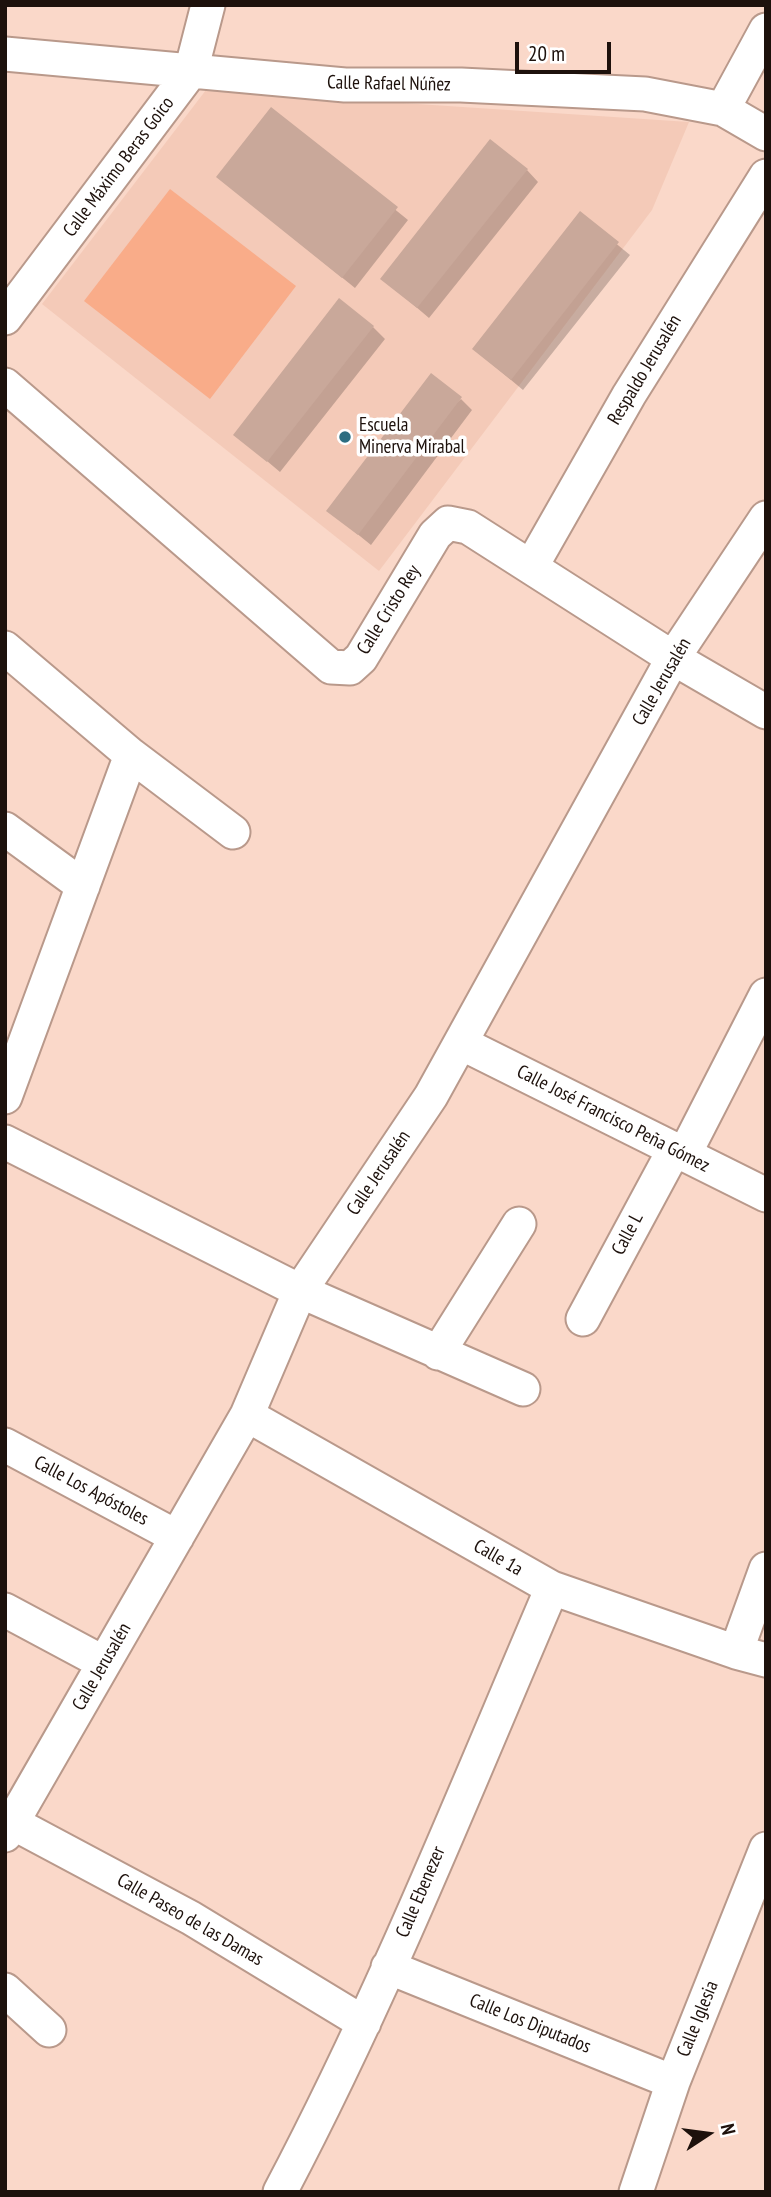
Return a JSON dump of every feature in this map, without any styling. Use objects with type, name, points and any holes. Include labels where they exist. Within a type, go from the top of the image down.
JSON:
[{"type":"street","name":"Calle Máximo Beras Goico","points":[[5,318],[191,71],[208,5]]},
{"type":"street","points":[[723,108],[766,30]]},
{"type":"street","name":"Calle Rafael Núñez","points":[[5,54],[345,85],[461,85],[645,94],[723,108],[766,134]]},
{"type":"street","name":"Respaldo Jerusalén","points":[[531,567],[629,394],[766,176]]},
{"type":"street","name":"Calle Cristo Rey","points":[[5,385],[331,667],[349,668],[361,658],[435,535],[448,523],[468,527],[673,658],[766,712]]},
{"type":"street","name":"Calle Jerusalén","points":[[9,1829],[247,1415],[300,1291],[431,1097],[673,658],[766,519]]},
{"type":"street","points":[[5,648],[131,755],[233,832]]},
{"type":"street","points":[[5,1097],[131,755]]},
{"type":"street","points":[[5,829],[82,886]]},
{"type":"street","name":"Calle L","points":[[583,1318],[766,995]]},
{"type":"street","name":"Calle José Francisco Peña Gómez","points":[[461,1043],[766,1195]]},
{"type":"street","points":[[5,1142],[300,1291],[523,1389]]},
{"type":"street","points":[[438,1353],[519,1224]]},
{"type":"street","name":"Calle 1a","points":[[247,1415],[552,1588],[751,1656]]},
{"type":"street","name":"Calle Los Apóstoles","points":[[5,1445],[177,1537]]},
{"type":"street","points":[[751,1656],[766,1569]]},
{"type":"street","name":"Calle Ebenezer","points":[[280,2192],[325,2108],[364,2023],[552,1588]]},
{"type":"street","points":[[5,1610],[104,1662]]},
{"type":"street","name":"Calle Paseo de las Damas","points":[[9,1829],[191,1918],[364,2023]]},
{"type":"street","name":"Calle Iglesia","points":[[636,2192],[673,2082],[766,1849]]},
{"type":"street","name":"Calle Los Diputados","points":[[388,1967],[673,2082]]},
{"type":"street","points":[[5,1990],[49,2030]]},
{"type":"shaded area","name":"Escuela Minerva Mirabal","points":[[206,90],[689,122],[652,210],[379,571],[42,304]]},
{"type":"shaded area","points":[[170,189],[296,286],[210,399],[84,301]]},
{"type":"building","points":[[271,107],[398,207],[342,278],[216,177]]},
{"type":"building","points":[[490,139],[528,169],[417,308],[380,279]]},
{"type":"building","points":[[580,211],[619,242],[511,380],[472,349]]},
{"type":"building","points":[[339,298],[374,326],[267,462],[233,435]]},
{"type":"building","points":[[431,373],[462,397],[358,535],[326,511]]},
{"type":"place","name":"Escuela Minerva Mirabal","points":[[345,437]]}]
